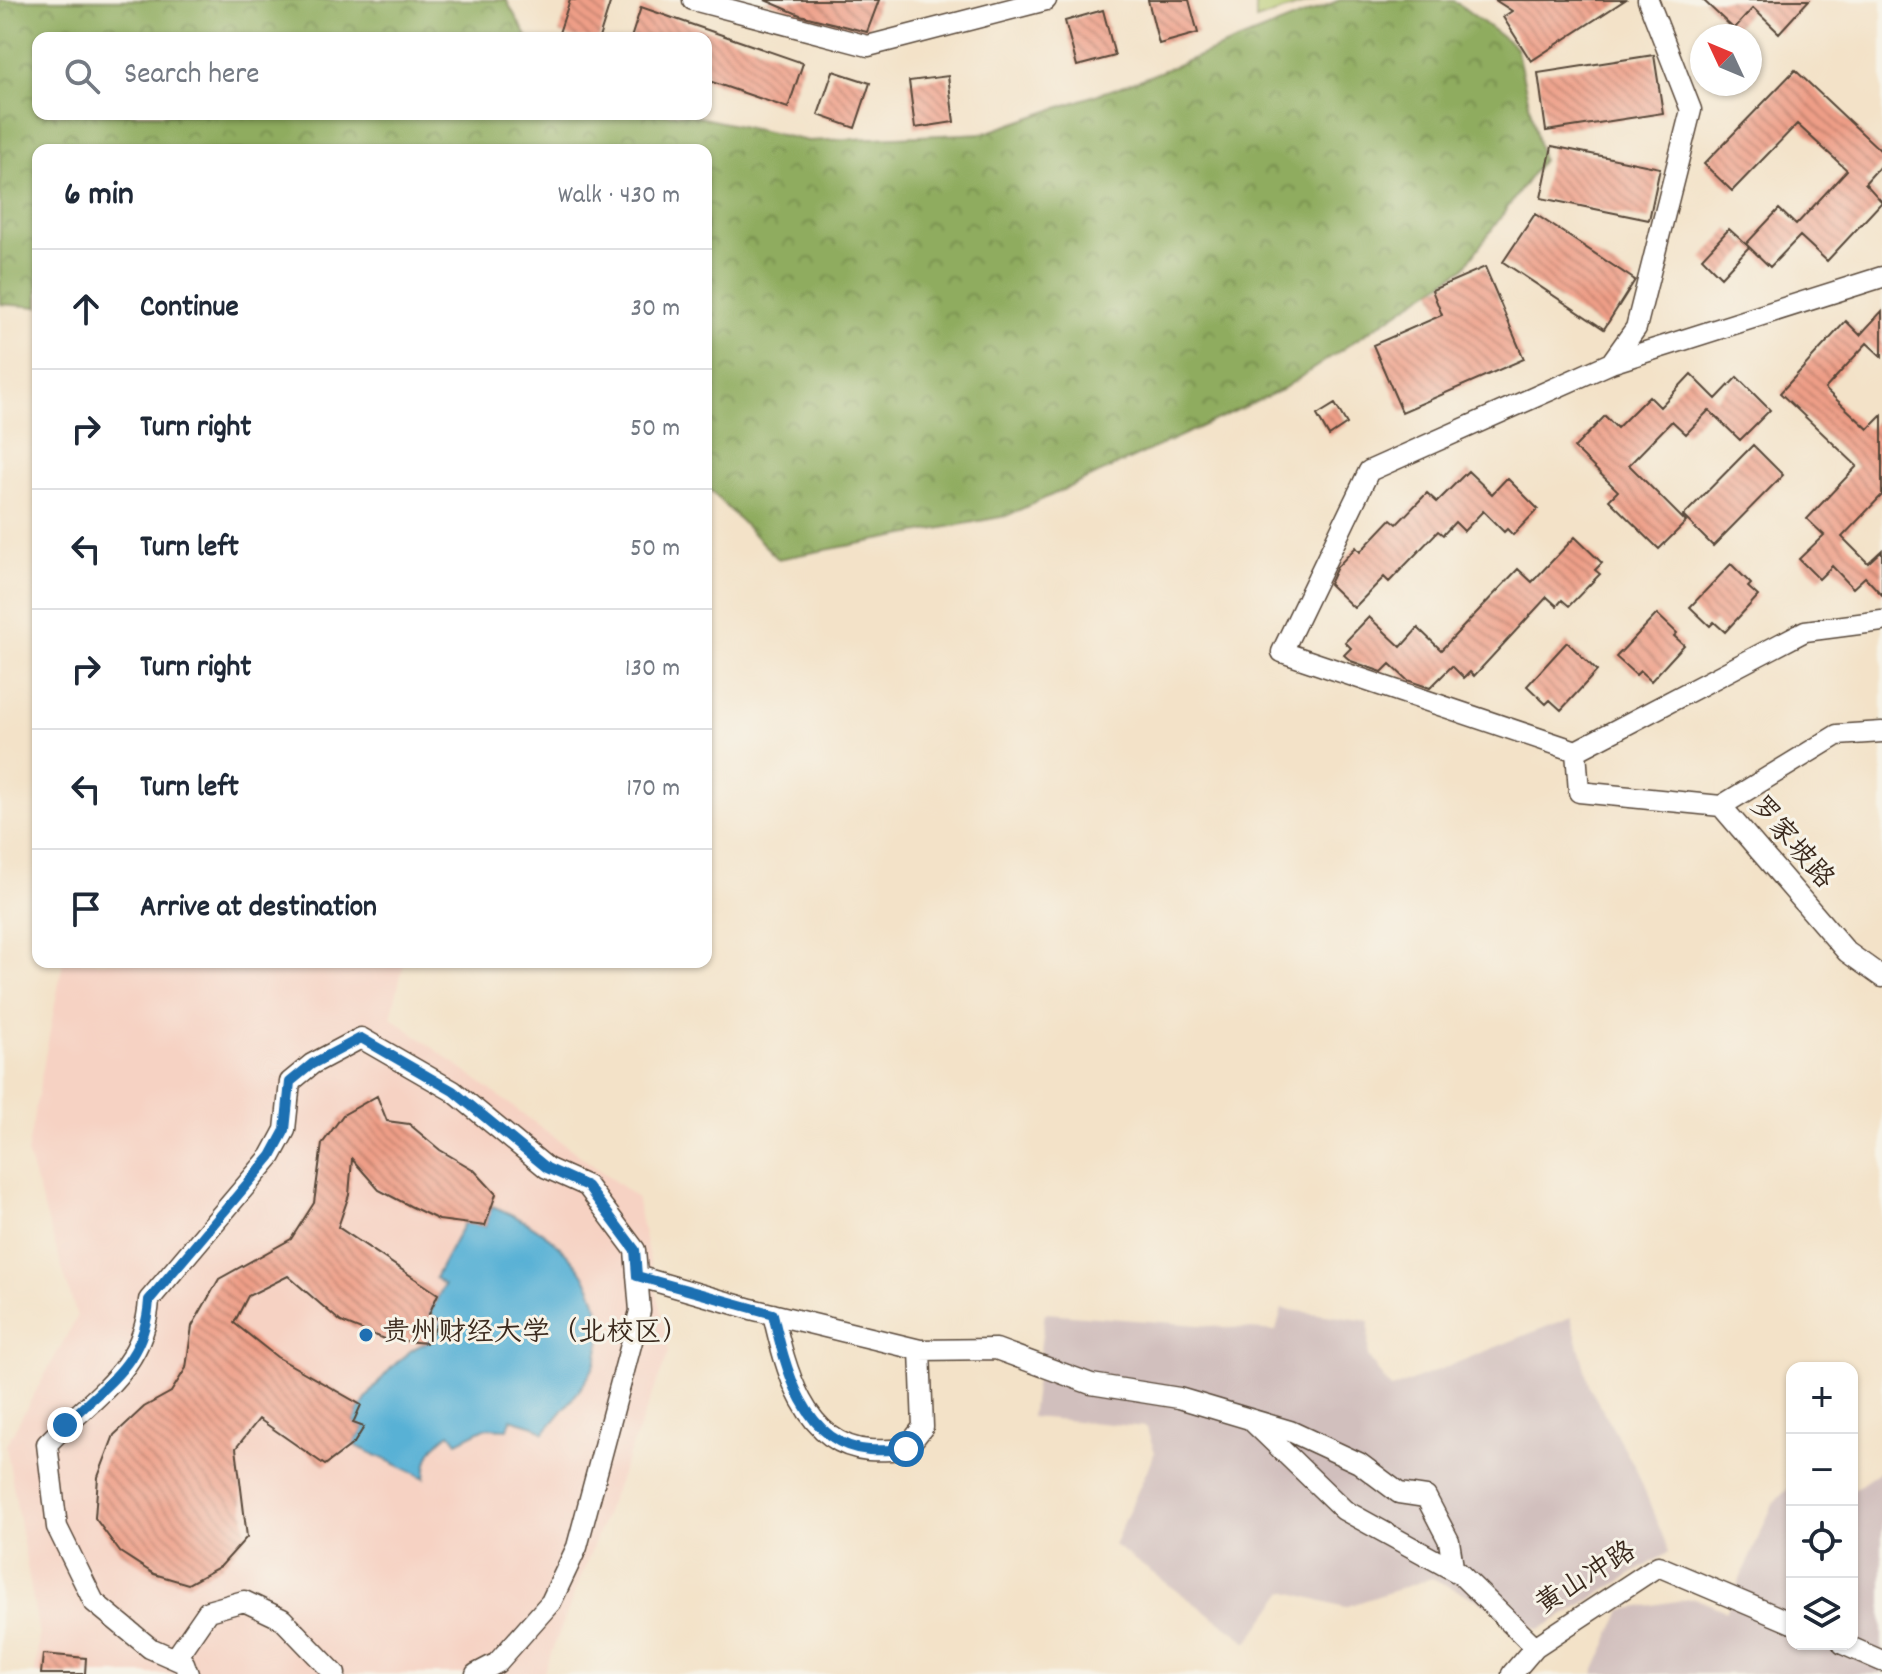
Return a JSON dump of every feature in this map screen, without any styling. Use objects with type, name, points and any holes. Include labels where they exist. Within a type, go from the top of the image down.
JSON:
[{"type":"street","points":[[693,0],[868,46],[1046,0]]},
{"type":"street","points":[[1611,363],[1636,328],[1691,110],[1648,0]]},
{"type":"street","points":[[1882,277],[1611,363],[1369,471],[1282,652],[1576,751],[1805,631],[1882,621]]},
{"type":"street","points":[[1721,806],[1837,735],[1882,732]]},
{"type":"street","name":"罗家坡路","points":[[1576,751],[1579,792],[1721,806],[1847,952],[1882,977]]},
{"type":"street","points":[[335,1674],[282,1619],[244,1601],[208,1611],[182,1666],[150,1648],[94,1602],[57,1527],[47,1444],[80,1410],[119,1378],[147,1329],[149,1300],[271,1156],[285,1130],[290,1082],[312,1064],[361,1038],[453,1091],[547,1168],[587,1186],[635,1250],[640,1311],[577,1547],[551,1602],[497,1663],[476,1674]]},
{"type":"street","points":[[637,1276],[920,1350],[996,1349],[1091,1384],[1179,1398],[1290,1431],[1359,1463],[1399,1493],[1426,1497],[1449,1541],[1453,1567]]},
{"type":"street","points":[[773,1314],[787,1374],[810,1415],[830,1438],[866,1450],[906,1449],[923,1427],[920,1350]]},
{"type":"street","points":[[1252,1421],[1344,1510],[1453,1567],[1535,1647]]},
{"type":"street","name":"黄山冲路","points":[[1512,1674],[1535,1647],[1658,1566],[1786,1620]]},
{"type":"street","points":[[1857,1650],[1882,1661]]},
{"type":"shaded area","name":"贵州财经大学（北校区）","points":[[62,968],[403,968],[391,1017],[636,1197],[669,1352],[543,1674],[35,1674],[39,1635],[6,1445],[77,1317],[27,1153]]},
{"type":"shaded area","points":[[1282,1309],[1369,1321],[1368,1357],[1391,1389],[1571,1317],[1590,1388],[1636,1469],[1669,1552],[1539,1630],[1432,1578],[1345,1607],[1285,1591],[1248,1642],[1114,1545],[1155,1452],[1146,1427],[1031,1417],[1045,1313],[1276,1331]]},
{"type":"shaded area","points":[[1882,1470],[1882,1674],[1593,1674],[1622,1610],[1695,1598],[1726,1611],[1774,1502],[1786,1491],[1786,1650],[1858,1650],[1858,1487]]},
{"type":"green space","points":[[0,0],[506,0],[525,32],[32,32],[32,120],[712,120],[808,141],[985,133],[1142,79],[1340,0],[1453,0],[1516,47],[1542,160],[1464,268],[1281,390],[1006,516],[778,559],[712,492],[712,144],[32,144],[32,307],[0,304]]},
{"type":"green space","points":[[1256,0],[1315,0],[1256,20]]},
{"type":"water","points":[[492,1206],[538,1230],[575,1263],[588,1283],[597,1306],[600,1331],[597,1358],[582,1387],[544,1433],[534,1426],[511,1419],[508,1429],[485,1428],[457,1442],[450,1433],[431,1452],[425,1478],[358,1447],[354,1443],[364,1428],[353,1423],[365,1401],[394,1365],[426,1343],[439,1321],[429,1314],[444,1285],[435,1278],[464,1223],[485,1226]]},
{"type":"building","points":[[570,0],[611,0],[601,32],[559,32]]},
{"type":"building","points":[[765,0],[879,0],[867,32],[800,15]]},
{"type":"building","points":[[1148,0],[1189,0],[1198,33],[1159,44]]},
{"type":"building","points":[[1495,0],[1625,0],[1531,61],[1503,17],[1512,11]]},
{"type":"building","points":[[1703,0],[1809,0],[1779,33],[1753,8],[1739,24],[1729,24]]},
{"type":"building","points":[[641,7],[803,63],[788,108],[712,82],[712,32],[633,32]]},
{"type":"building","points":[[1103,10],[1115,56],[1077,66],[1065,21]]},
{"type":"building","points":[[1654,55],[1663,113],[1546,131],[1538,73]]},
{"type":"building","points":[[1795,70],[1882,152],[1882,164],[1865,183],[1882,202],[1827,261],[1800,236],[1770,267],[1746,244],[1779,209],[1796,225],[1847,170],[1797,124],[1732,191],[1704,164]]},
{"type":"building","points":[[833,71],[870,83],[855,128],[818,115]]},
{"type":"building","points":[[948,76],[954,122],[915,128],[909,81]]},
{"type":"building","points":[[1552,146],[1660,168],[1649,220],[1541,198]]},
{"type":"building","points":[[1535,214],[1635,280],[1604,329],[1503,262]]},
{"type":"building","points":[[1729,229],[1749,247],[1721,277],[1702,258]]},
{"type":"building","points":[[1485,267],[1524,359],[1402,412],[1373,345],[1442,315],[1432,290]]},
{"type":"building","points":[[1882,311],[1882,357],[1867,343],[1825,389],[1868,429],[1882,415],[1882,495],[1842,537],[1868,563],[1882,550],[1882,595],[1865,577],[1853,588],[1832,566],[1819,579],[1799,559],[1824,535],[1807,519],[1857,466],[1780,393],[1846,321],[1860,335]]},
{"type":"building","points":[[1691,374],[1716,399],[1737,377],[1770,410],[1740,440],[1709,410],[1686,434],[1672,421],[1629,465],[1686,522],[1659,549],[1609,500],[1618,491],[1574,448],[1605,416],[1617,428],[1649,396],[1660,407]]},
{"type":"building","points":[[1335,404],[1347,424],[1329,436],[1317,415]]},
{"type":"building","points":[[1753,445],[1783,475],[1713,546],[1683,516]]},
{"type":"building","points":[[1468,471],[1492,494],[1507,478],[1538,509],[1513,535],[1507,529],[1504,532],[1483,511],[1464,531],[1455,522],[1443,535],[1438,531],[1389,582],[1384,577],[1354,608],[1329,584],[1337,567],[1356,547],[1360,552],[1391,519],[1397,524],[1427,493],[1437,502]]},
{"type":"building","points":[[1575,537],[1602,563],[1595,570],[1600,574],[1569,606],[1562,600],[1557,606],[1547,597],[1474,676],[1470,672],[1464,678],[1452,666],[1430,688],[1407,680],[1390,664],[1382,672],[1351,661],[1344,655],[1351,648],[1345,642],[1369,617],[1401,647],[1418,628],[1441,650],[1518,569],[1532,582]]},
{"type":"building","points":[[1731,564],[1758,596],[1725,632],[1714,622],[1710,626],[1690,607]]},
{"type":"building","points":[[1657,614],[1677,633],[1674,636],[1684,645],[1651,681],[1640,671],[1636,675],[1616,657]]},
{"type":"building","points":[[1567,642],[1597,671],[1561,710],[1550,700],[1546,704],[1527,686]]},
{"type":"building","points":[[377,1096],[387,1121],[409,1124],[440,1150],[474,1170],[496,1194],[485,1226],[439,1220],[410,1206],[379,1190],[352,1159],[349,1195],[338,1227],[438,1294],[429,1314],[440,1320],[426,1343],[384,1339],[341,1322],[288,1276],[248,1296],[234,1323],[277,1357],[361,1405],[353,1423],[364,1427],[354,1443],[325,1465],[259,1419],[236,1448],[247,1537],[221,1566],[188,1584],[154,1574],[120,1552],[95,1518],[98,1477],[114,1435],[144,1407],[171,1392],[186,1368],[192,1326],[219,1279],[291,1239],[314,1203],[322,1144],[343,1115]]},
{"type":"building","points":[[43,1654],[86,1658],[85,1674],[41,1674]]},
{"type":"place","name":"贵州财经大学（北校区）","points":[[366,1335]]},
{"type":"route","points":[[65,1425],[119,1378],[147,1329],[149,1300],[163,1288],[219,1215],[271,1156],[285,1130],[290,1082],[312,1064],[361,1038],[401,1064],[453,1091],[547,1168],[587,1186],[635,1250],[637,1276],[773,1314],[787,1374],[810,1415],[830,1438],[866,1450],[906,1449]]}]
